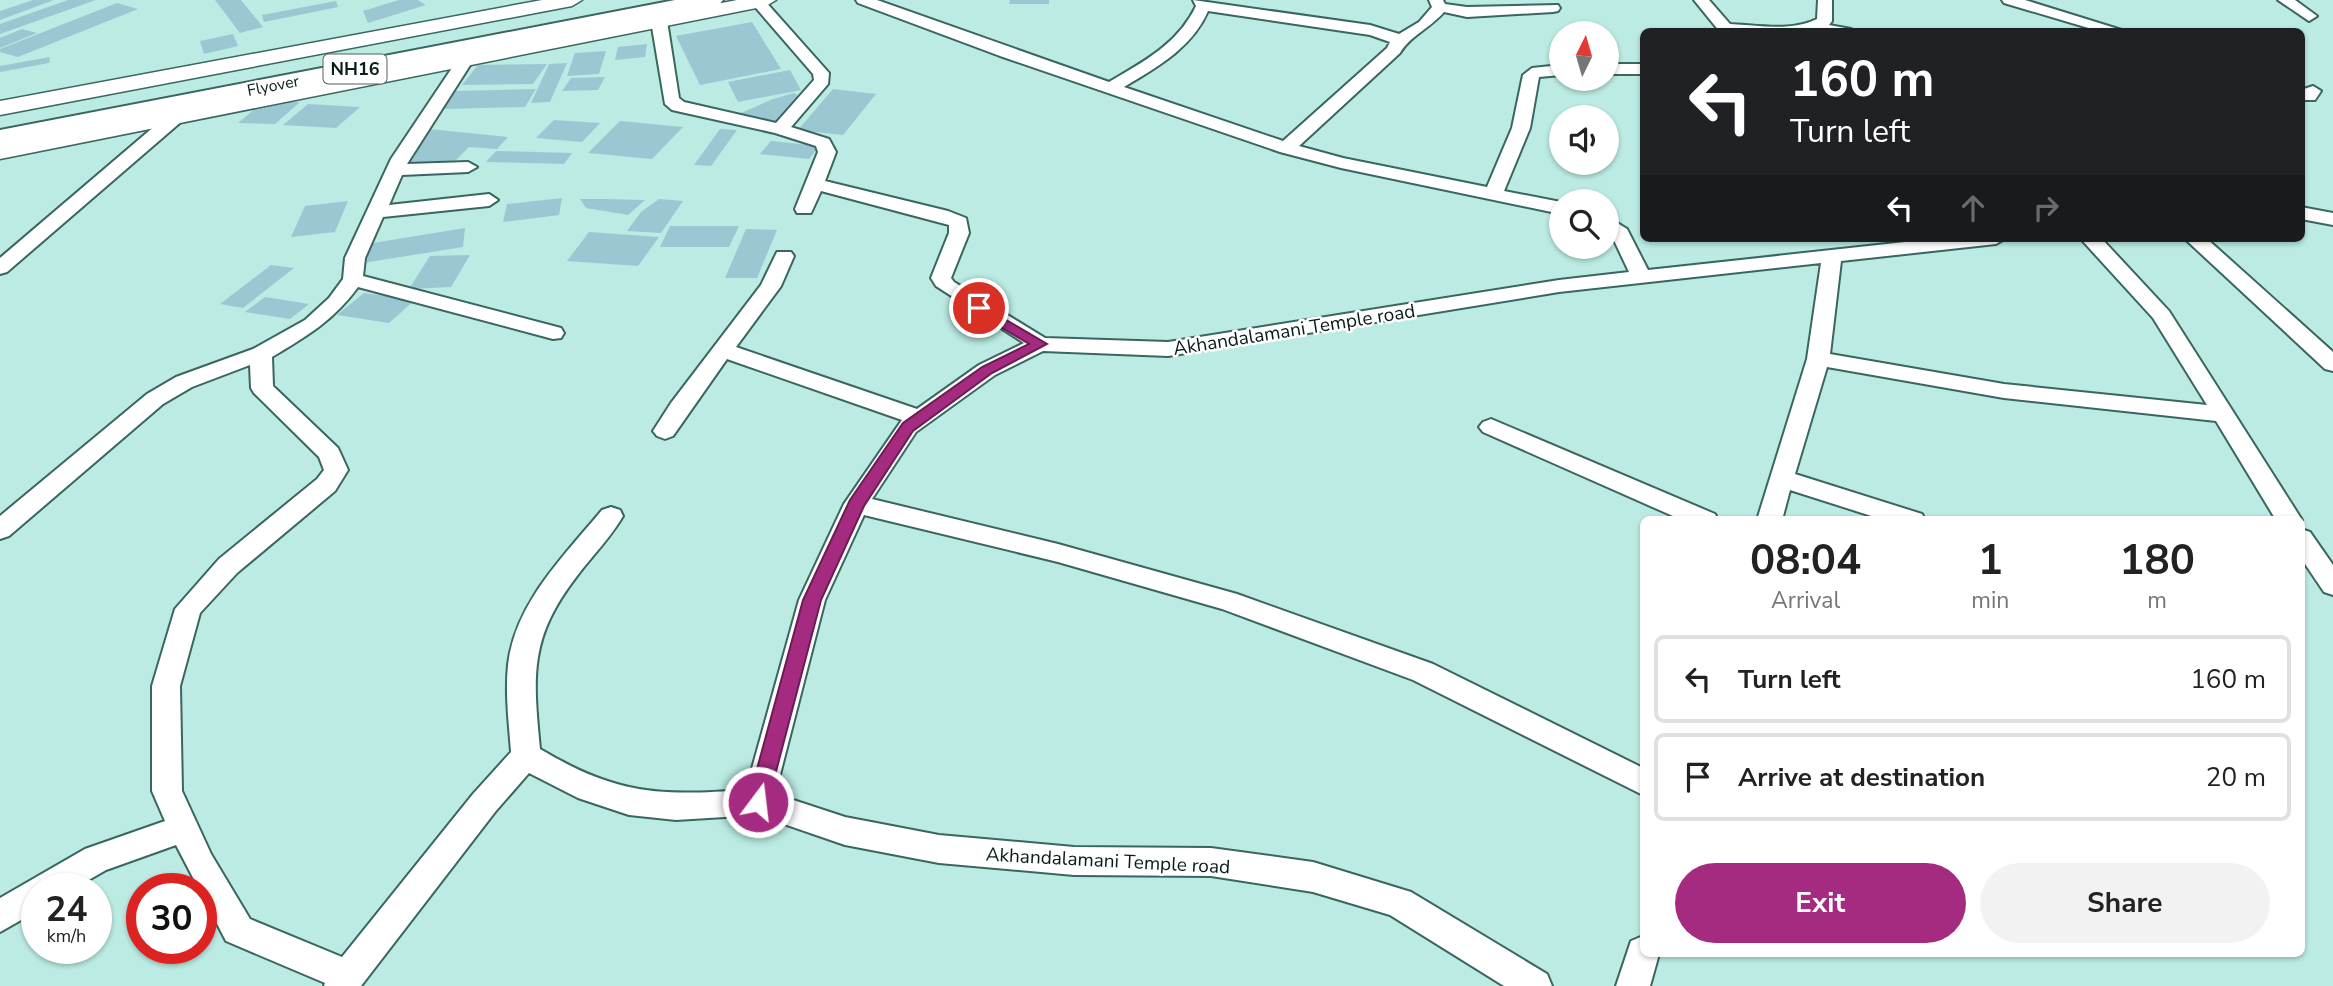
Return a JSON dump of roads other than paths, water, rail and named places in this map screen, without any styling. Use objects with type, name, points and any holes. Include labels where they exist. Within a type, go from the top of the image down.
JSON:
[{"type":"highway","name":"Flyover","points":[[0,121],[635,0]]},
{"type":"highway","name":"Flyover","points":[[0,138],[711,0]]},
{"type":"street","points":[[0,108],[572,0]]},
{"type":"street","points":[[863,0],[1006,53],[1286,148],[1398,177],[1549,206]]},
{"type":"street","points":[[1286,148],[1394,50],[1398,41],[1424,25],[1438,4],[1466,12],[1553,8],[1548,0]]},
{"type":"street","points":[[1701,0],[1726,28]]},
{"type":"street","points":[[1802,28],[1826,27],[1825,0]]},
{"type":"street","points":[[2009,0],[2112,28]]},
{"type":"street","points":[[2285,0],[2309,16]]},
{"type":"street","points":[[0,152],[761,1],[821,73],[822,81],[780,129]]},
{"type":"street","points":[[1111,88],[1165,55],[1198,23],[1201,3],[1370,30],[1391,35],[1398,41]]},
{"type":"street","points":[[659,21],[671,100],[678,107],[780,129],[823,143],[827,152],[804,209]]},
{"type":"street","points":[[0,530],[155,399],[184,382],[261,354],[312,324],[335,302],[353,279],[355,258],[395,170],[466,59]]},
{"type":"street","points":[[1619,69],[1640,69]]},
{"type":"street","points":[[1493,194],[1521,128],[1531,75],[1538,71],[1549,71]]},
{"type":"street","points":[[0,268],[176,117]]},
{"type":"street","points":[[395,170],[468,167]]},
{"type":"street","points":[[815,184],[941,215],[959,222],[959,233],[941,278],[946,286],[1040,344]]},
{"type":"street","points":[[376,212],[489,200]]},
{"type":"street","points":[[2305,212],[2333,219]]},
{"type":"street","points":[[1619,232],[1641,277]]},
{"type":"street","name":"Akhandalamani Temple road","points":[[1535,986],[1399,903],[1313,877],[1211,863],[1074,861],[939,849],[845,831],[758,802],[812,600],[856,504],[908,427],[987,370],[1040,344],[1168,349],[1559,286],[1844,248],[1935,242]]},
{"type":"street","points":[[2094,242],[2162,315],[2287,516]]},
{"type":"street","points":[[2198,242],[2333,364]]},
{"type":"street","points":[[1770,516],[1818,359],[1844,248]]},
{"type":"street","points":[[666,431],[679,408],[771,286],[784,256]]},
{"type":"street","points":[[353,279],[554,333]]},
{"type":"street","points":[[723,350],[922,419]]},
{"type":"street","points":[[261,354],[262,388],[330,454],[336,470],[326,485],[228,566],[188,610],[166,686],[167,791],[200,863],[238,930],[344,981],[484,803],[526,756],[521,691],[528,636],[544,604],[611,516]]},
{"type":"street","points":[[1818,359],[2004,391],[2225,415]]},
{"type":"street","points":[[1491,427],[1697,516]]},
{"type":"street","points":[[1783,479],[1900,516]]},
{"type":"street","points":[[856,504],[1058,552],[1228,601],[1423,672],[1640,780]]},
{"type":"street","points":[[2305,544],[2333,584]]},
{"type":"street","points":[[526,756],[582,786],[629,802],[705,806],[758,802]]},
{"type":"street","points":[[71,873],[96,859],[186,828]]},
{"type":"street","points":[[0,917],[21,903]]},
{"type":"street","points":[[1633,986],[1642,957]]}]
